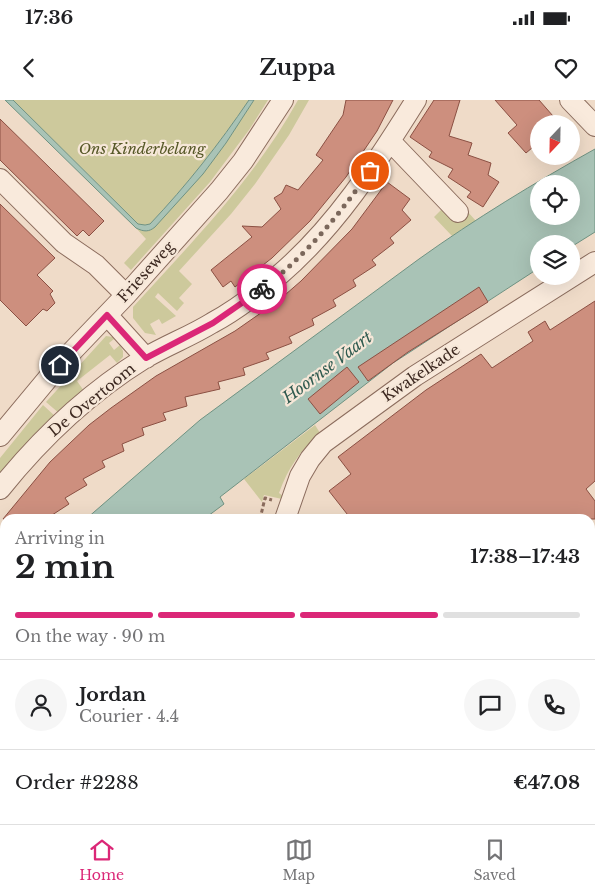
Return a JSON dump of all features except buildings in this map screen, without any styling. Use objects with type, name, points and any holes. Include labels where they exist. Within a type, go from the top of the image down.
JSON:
[{"type":"street","name":"Frieseweg","points":[[0,436],[49,377],[126,295],[219,191],[243,161],[283,100]]},
{"type":"street","name":"De Overtoom","points":[[0,489],[62,421],[96,393],[146,358],[213,323],[276,278],[314,243],[350,200],[416,100]]},
{"type":"street","points":[[570,100],[595,126]]},
{"type":"street","points":[[390,141],[458,212]]},
{"type":"street","points":[[0,179],[64,242],[96,265],[126,295]]},
{"type":"street","name":"Kwakelkade","points":[[288,514],[300,476],[310,459],[323,444],[415,376],[595,262]]},
{"type":"street","name":"De Overtoom","points":[[107,315],[146,358]]},
{"type":"green space","name":"Ons Kinderbelang","points":[[13,100],[249,100],[190,179],[150,224],[144,225],[138,224]]},
{"type":"green space","points":[[254,100],[268,100],[249,130],[210,182],[131,270],[124,263],[146,239],[136,228],[144,231],[203,174]]},
{"type":"green space","points":[[298,100],[309,100],[289,135],[255,184],[231,214],[179,271],[192,284],[179,298],[184,303],[177,311],[158,293],[155,297],[176,316],[162,324],[159,319],[150,324],[156,335],[145,333],[133,318],[133,307],[243,182],[263,156]]},
{"type":"green space","points":[[443,208],[467,211],[476,221],[452,236],[434,217]]},
{"type":"green space","points":[[106,336],[113,337],[114,339],[109,343],[114,350],[120,345],[123,357],[117,363],[110,355],[77,381],[84,391],[60,414],[46,402]]},
{"type":"green space","points":[[43,405],[56,417],[0,477],[0,458]]},
{"type":"green space","points":[[315,425],[320,433],[306,446],[286,476],[279,493],[283,496],[282,499],[264,495],[262,502],[244,479]]},
{"type":"water","points":[[5,100],[13,100],[138,224],[145,225],[150,224],[190,179],[249,100],[254,100],[203,174],[155,227],[146,231],[136,228]]},
{"type":"water","name":"Hoornse Vaart","points":[[595,149],[595,232],[580,241],[580,235],[530,235],[530,274],[393,363],[220,497],[224,504],[211,514],[92,514],[200,420],[419,259],[530,186],[530,225],[580,225],[580,175],[550,175],[567,165],[580,165],[580,158]]},
{"type":"way so far","points":[[262,289],[314,243],[350,200],[370,171]]},
{"type":"route","points":[[60,365],[107,315],[146,358],[213,323],[262,289]]}]
